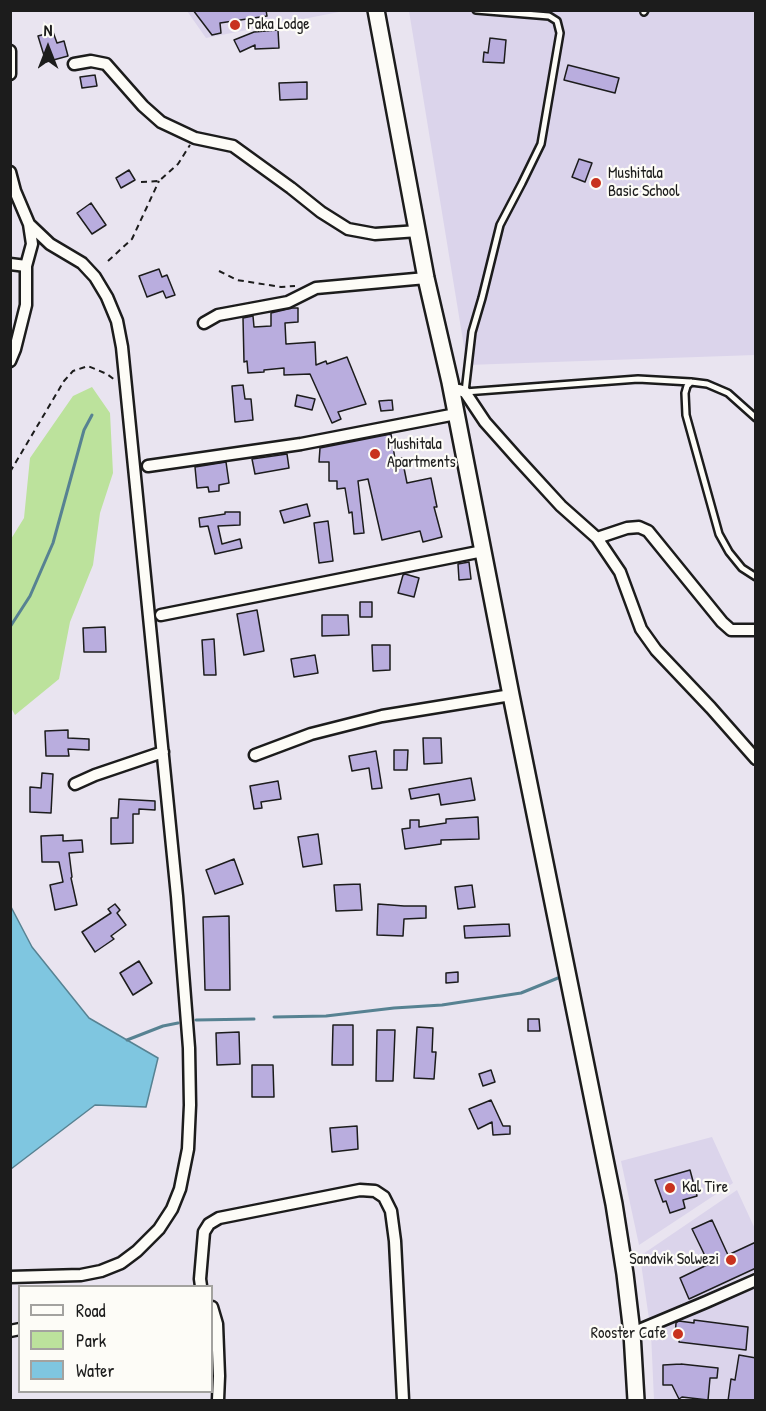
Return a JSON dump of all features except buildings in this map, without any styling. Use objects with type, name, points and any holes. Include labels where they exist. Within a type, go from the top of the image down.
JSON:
[{"type":"main road","points":[[376,10],[426,278],[459,391],[456,414],[614,1204],[632,1333],[636,1401]]},
{"type":"street","points":[[10,51],[10,74]]},
{"type":"street","points":[[74,64],[90,61],[106,64],[142,106],[161,122],[195,138],[233,146],[321,212],[348,229],[375,234],[418,231]]},
{"type":"street","points":[[10,172],[15,191],[29,224],[32,244],[26,266],[26,305],[10,361]]},
{"type":"street","points":[[10,1277],[81,1275],[101,1271],[121,1263],[137,1251],[159,1229],[172,1209],[180,1189],[188,1149],[190,1105],[189,1048],[177,896],[122,347],[117,321],[96,278],[82,263],[50,244],[29,224]]},
{"type":"street","points":[[10,264],[26,266]]},
{"type":"street","points":[[204,323],[218,315],[288,302],[316,288],[426,278]]},
{"type":"street","points":[[459,391],[561,506],[597,538],[620,572],[641,629],[656,650],[756,759]]},
{"type":"street","points":[[148,466],[301,444],[456,414]]},
{"type":"street","points":[[597,538],[627,528],[639,527],[648,531],[722,622],[731,630],[756,630]]},
{"type":"street","points":[[161,615],[483,551]]},
{"type":"street","points":[[255,755],[310,734],[382,716],[511,695]]},
{"type":"street","points":[[75,784],[163,752]]},
{"type":"street","points":[[201,1285],[204,1232],[209,1224],[219,1218],[360,1190],[375,1191],[384,1197],[391,1211],[394,1231],[403,1401]]},
{"type":"street","points":[[632,1333],[756,1280]]},
{"type":"street","points":[[213,1310],[218,1324],[218,1401]]},
{"type":"lane","points":[[476,10],[549,16],[557,21]]},
{"type":"lane","points":[[554,10],[560,33],[541,144],[500,225],[459,391],[638,379],[691,382],[707,384],[728,393],[756,418]]},
{"type":"lane","points":[[691,382],[685,393],[686,415],[719,534],[729,552],[742,568],[756,577]]},
{"type":"path","points":[[108,261],[132,239],[159,181],[177,164],[195,138]]},
{"type":"path","points":[[141,182],[159,181]]},
{"type":"path","points":[[219,272],[237,280],[316,288]]},
{"type":"path","points":[[10,472],[64,381],[73,371],[88,366],[115,380]]},
{"type":"shaded area","name":"Paka Lodge","points":[[339,10],[339,12],[206,38],[187,11]]},
{"type":"shaded area","name":"Mushitala Basic School","points":[[409,11],[755,11],[755,355],[467,365]]},
{"type":"shaded area","points":[[712,1137],[733,1183],[639,1245],[621,1161]]},
{"type":"shaded area","points":[[737,1190],[755,1229],[755,1272],[649,1319],[640,1256]]},
{"type":"shaded area","points":[[755,1286],[755,1400],[654,1400],[651,1333]]},
{"type":"green space","points":[[92,387],[110,413],[113,473],[100,513],[93,565],[70,622],[59,679],[15,715],[10,706],[11,539],[24,518],[30,458],[73,396]]},
{"type":"water","points":[[10,905],[32,947],[89,1018],[158,1058],[146,1107],[95,1105],[11,1169]]},
{"type":"waterway","points":[[10,627],[30,596],[53,543],[84,430],[92,415]]},
{"type":"waterway","points":[[274,1017],[326,1016],[442,1005],[521,993],[558,978]]},
{"type":"waterway","points":[[196,1020],[254,1019]]},
{"type":"waterway","points":[[127,1040],[163,1026],[178,1023]]},
{"type":"place","name":"Paka Lodge","points":[[235,25]]},
{"type":"place","name":"Mushitala Basic School","points":[[596,183]]},
{"type":"place","name":"Mushitala Apartments","points":[[375,454]]},
{"type":"place","name":"Kal Tire","points":[[670,1188]]},
{"type":"place","name":"Sandvik Solwezi","points":[[731,1260]]},
{"type":"place","name":"Rooster Cafe","points":[[678,1334]]}]
